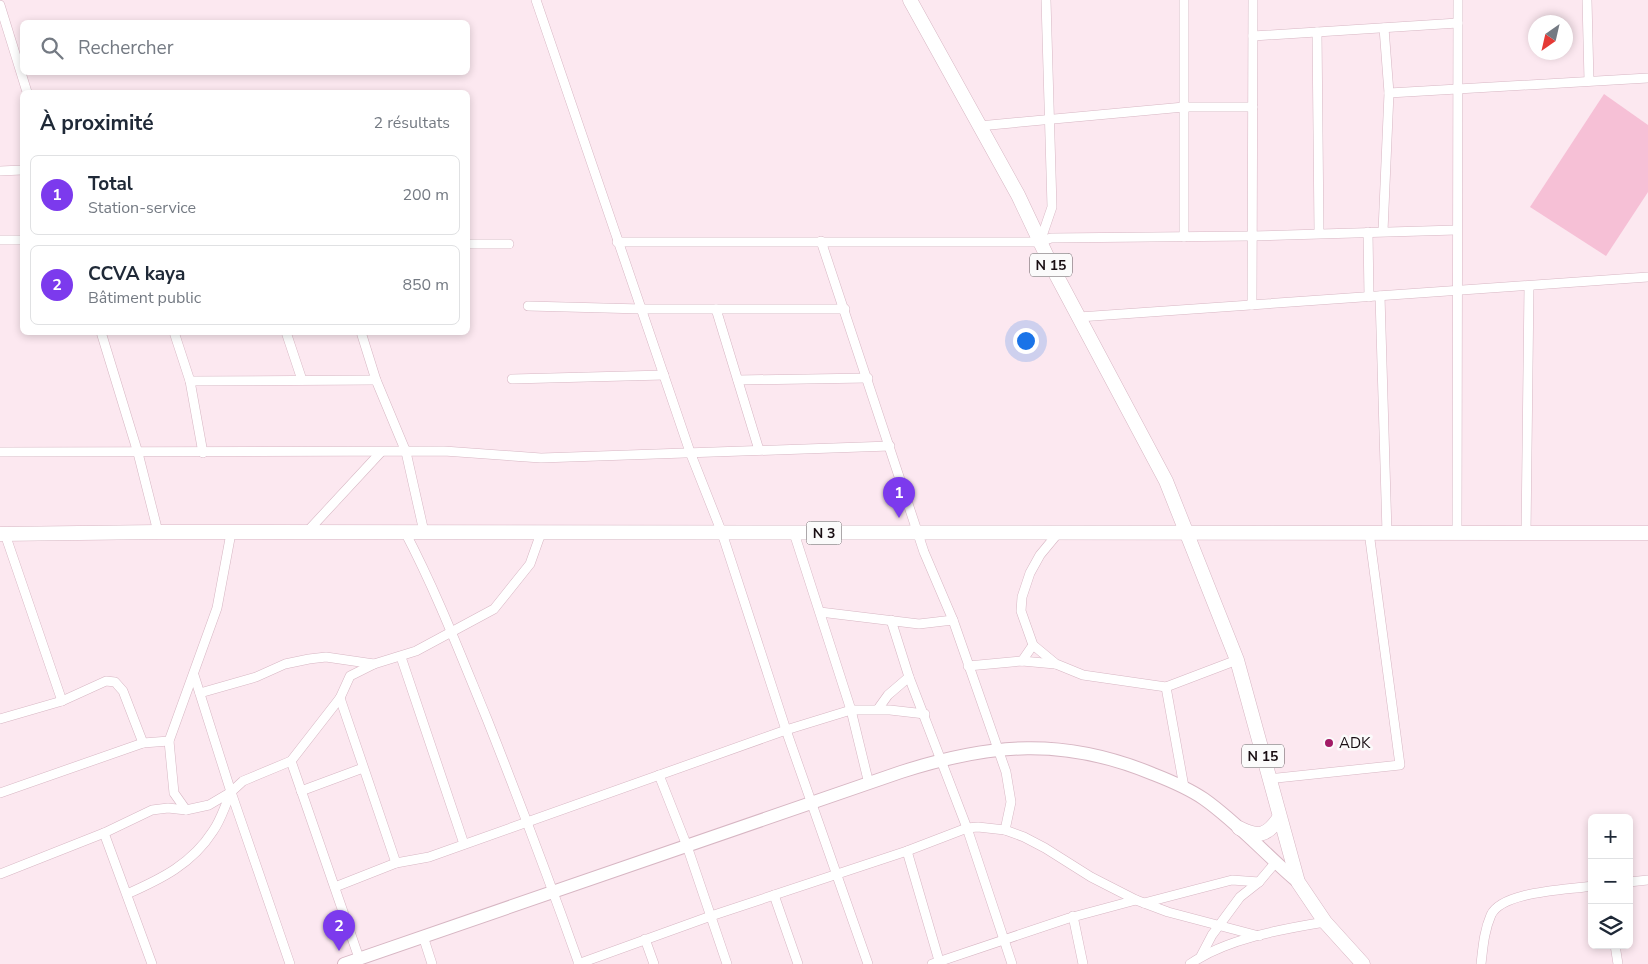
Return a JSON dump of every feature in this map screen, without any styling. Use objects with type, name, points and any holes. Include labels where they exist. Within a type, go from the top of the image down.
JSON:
[{"type":"main road","name":"N 15","points":[[910,0],[978,126],[1018,195],[1040,242],[1166,481],[1237,660],[1268,779],[1298,882],[1325,922],[1363,964]]},
{"type":"main road","name":"N 3","points":[[3,534],[158,532],[1648,533]]},
{"type":"main road","points":[[344,964],[942,759],[998,749],[1065,750],[1131,765],[1184,787],[1214,807],[1298,882]]},
{"type":"main road","points":[[1239,828],[1251,834],[1261,835],[1267,833],[1279,818]]},
{"type":"street","points":[[536,0],[690,452],[722,533],[811,804],[868,964]]},
{"type":"street","points":[[1040,242],[1052,207],[1046,0]]},
{"type":"street","points":[[1184,0],[1184,237]]},
{"type":"street","points":[[1252,305],[1253,0]]},
{"type":"street","points":[[1457,534],[1456,230],[1458,0]]},
{"type":"street","points":[[1587,0],[1589,81]]},
{"type":"street","points":[[0,5],[20,69]]},
{"type":"street","points":[[1253,36],[1458,24]]},
{"type":"street","points":[[1383,232],[1389,93],[1384,28]]},
{"type":"street","points":[[1317,32],[1319,233]]},
{"type":"street","points":[[22,75],[26,90]]},
{"type":"street","points":[[1389,93],[1648,78]]},
{"type":"street","points":[[978,126],[1184,107],[1253,107]]},
{"type":"street","points":[[0,171],[20,170]]},
{"type":"street","points":[[617,242],[1040,242],[1051,238],[1252,236],[1456,230]]},
{"type":"street","points":[[1368,232],[1369,297]]},
{"type":"street","points":[[0,240],[20,240]]},
{"type":"street","points":[[820,241],[845,309],[935,580],[953,620],[998,749],[1010,791],[1005,830]]},
{"type":"street","points":[[470,244],[510,244]]},
{"type":"street","points":[[1079,317],[1648,277]]},
{"type":"street","points":[[1526,534],[1529,286]]},
{"type":"street","points":[[1380,296],[1387,533]]},
{"type":"street","points":[[528,306],[642,309],[845,309]]},
{"type":"street","points":[[716,309],[759,450]]},
{"type":"street","points":[[102,335],[119,397],[138,453],[158,532]]},
{"type":"street","points":[[175,335],[190,381],[203,453]]},
{"type":"street","points":[[287,335],[302,380]]},
{"type":"street","points":[[362,335],[376,380],[406,452],[424,532]]},
{"type":"street","points":[[512,379],[664,375]]},
{"type":"street","points":[[738,380],[868,378]]},
{"type":"street","points":[[190,381],[376,380]]},
{"type":"street","points":[[0,452],[444,451],[541,458],[890,446]]},
{"type":"street","points":[[305,533],[381,452]]},
{"type":"street","points":[[186,810],[174,794],[169,741],[218,608],[231,532]]},
{"type":"street","points":[[405,532],[432,583],[528,823],[579,964],[774,894],[907,851],[967,828],[986,827],[1005,830],[1045,848],[1091,877],[1140,901],[1168,912],[1260,936]]},
{"type":"street","points":[[1058,532],[1040,555],[1030,573],[1022,597],[1023,621],[1033,645],[1056,664],[1082,675],[1166,687],[1237,660]]},
{"type":"street","points":[[1268,779],[1400,765],[1369,532]]},
{"type":"street","points":[[0,874],[104,833],[152,810],[168,808],[186,810],[209,805],[231,792],[243,781],[291,761],[340,698],[350,676],[374,664],[401,657],[452,633],[494,609],[530,564],[541,533]]},
{"type":"street","points":[[794,533],[850,710],[869,784]]},
{"type":"street","points":[[3,534],[62,701]]},
{"type":"street","points":[[820,612],[919,624],[953,620]]},
{"type":"street","points":[[891,620],[909,677],[925,714],[967,828],[1002,940],[1012,964]]},
{"type":"street","points":[[1022,661],[1033,645]]},
{"type":"street","points":[[200,694],[256,677],[285,664],[309,659],[326,657],[374,664]]},
{"type":"street","points":[[401,657],[464,844]]},
{"type":"street","points":[[968,666],[1022,661],[1056,664]]},
{"type":"street","points":[[194,676],[231,792],[290,964]]},
{"type":"street","points":[[878,709],[888,695],[909,677]]},
{"type":"street","points":[[0,719],[62,701],[106,682],[114,682],[123,692],[143,743]]},
{"type":"street","points":[[1166,687],[1184,787]]},
{"type":"street","points":[[340,698],[396,863]]},
{"type":"street","points":[[335,887],[396,863],[429,857],[786,730],[850,710],[878,709],[925,714]]},
{"type":"street","points":[[0,792],[143,743],[169,741]]},
{"type":"street","points":[[291,761],[360,958]]},
{"type":"street","points":[[301,791],[363,768]]},
{"type":"street","points":[[659,776],[687,846],[727,964]]},
{"type":"street","points":[[127,894],[179,868],[195,854],[213,831],[231,792]]},
{"type":"street","points":[[104,833],[152,964]]},
{"type":"street","points":[[907,851],[937,963],[1073,916],[1232,880],[1259,882]]},
{"type":"street","points":[[1201,956],[1219,925],[1240,897],[1259,882],[1276,863]]},
{"type":"street","points":[[1633,882],[1648,880]]},
{"type":"street","points":[[1481,964],[1486,927],[1492,913],[1502,904],[1515,897],[1588,887]]},
{"type":"street","points":[[774,894],[798,964]]},
{"type":"street","points":[[1073,916],[1083,964]]},
{"type":"street","points":[[1190,964],[1201,956],[1260,936],[1325,922]]},
{"type":"street","points":[[423,936],[432,964]]},
{"type":"street","points":[[645,939],[654,964]]},
{"type":"street","points":[[1616,949],[1618,964]]},
{"type":"shaded area","points":[[1604,94],[1648,125],[1648,192],[1606,256],[1530,207]]},
{"type":"place","name":"Total","points":[[899,518]]},
{"type":"place","name":"ADK","points":[[1329,743]]},
{"type":"place","name":"CCVA kaya","points":[[339,951]]}]
